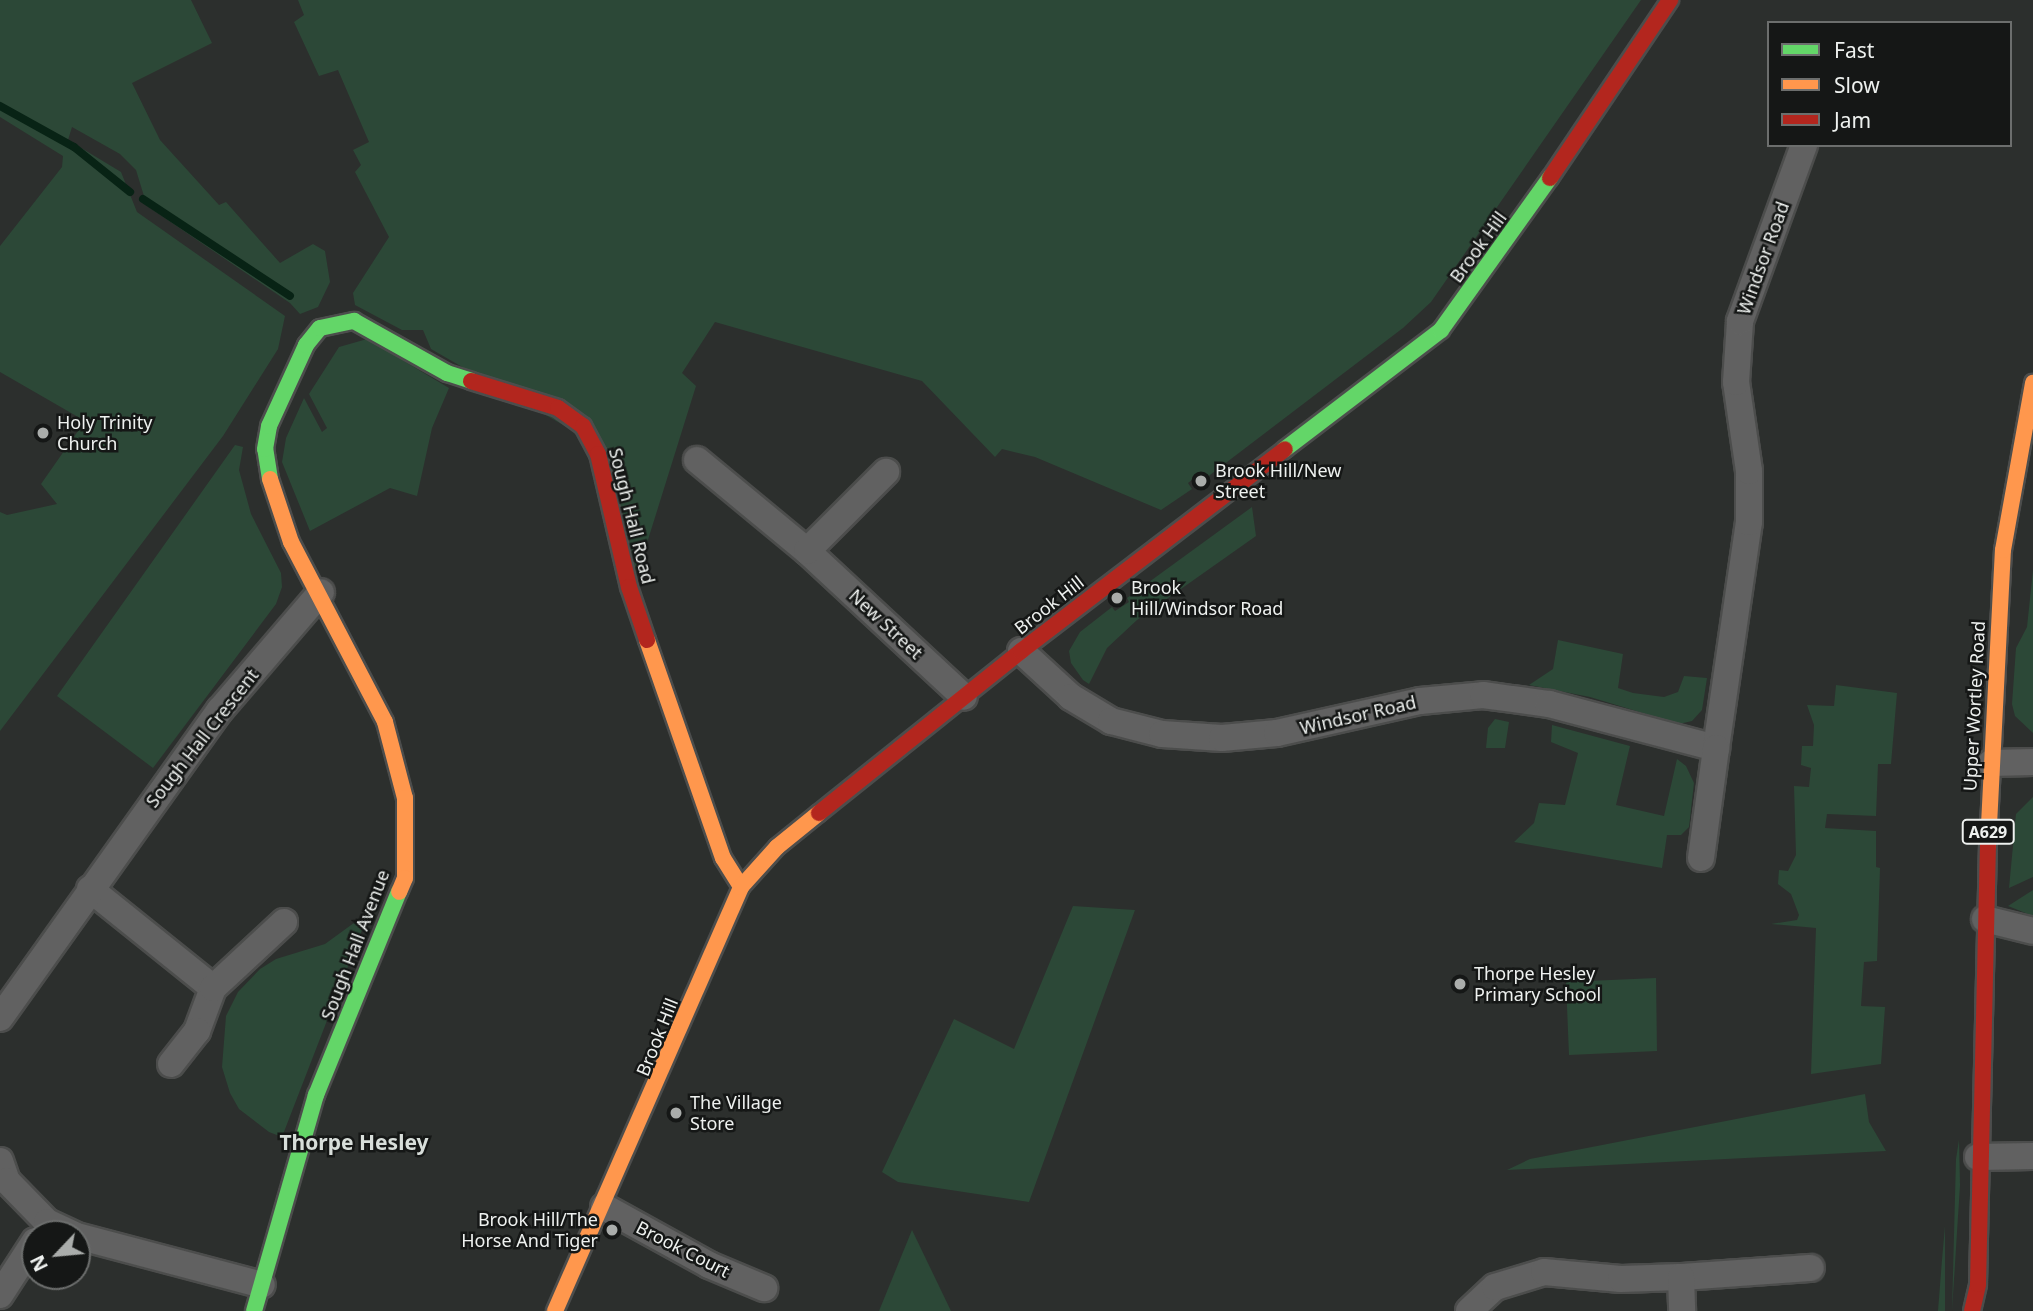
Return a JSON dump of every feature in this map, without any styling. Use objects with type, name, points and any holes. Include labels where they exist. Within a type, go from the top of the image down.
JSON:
[{"type":"main road","name":"Brook Hill","points":[[555,1311],[604,1207],[741,887],[777,847],[1021,651],[1441,330],[1490,267],[1670,0]]},
{"type":"main road","name":"Sough Hall Road","points":[[320,328],[354,321],[447,373],[558,408],[583,426],[598,454],[629,587],[723,858],[741,887]]},
{"type":"main road","name":"Sough Hall Avenue","points":[[254,1311],[317,1095],[405,878],[405,798],[385,722],[321,592],[291,542],[273,498],[265,449],[269,426],[306,345],[320,328]]},
{"type":"main road","name":"Upper Wortley Road","points":[[1984,1311],[1978,1284],[1978,1157],[1990,763],[2003,550],[2033,383]]},
{"type":"main road","name":"Upper Wortley Road","points":[[1972,1311],[1978,1284]]},
{"type":"street","name":"Windsor Road","points":[[1700,858],[1749,522],[1749,471],[1736,382],[1740,321],[1803,147]]},
{"type":"street","name":"New Street","points":[[696,460],[807,551],[964,697]]},
{"type":"street","points":[[807,551],[886,472]]},
{"type":"street","name":"Sough Hall Crescent","points":[[0,1018],[220,710],[321,592]]},
{"type":"street","name":"Windsor Road","points":[[1021,651],[1071,696],[1111,720],[1162,734],[1222,738],[1277,733],[1420,701],[1483,695],[1549,704],[1716,748]]},
{"type":"street","points":[[1990,763],[2033,762]]},
{"type":"street","points":[[90,889],[213,988]]},
{"type":"street","points":[[1985,919],[2033,931]]},
{"type":"street","points":[[171,1064],[197,1031],[213,988],[284,922]]},
{"type":"street","points":[[1978,1157],[2033,1156]]},
{"type":"street","points":[[0,1161],[7,1181],[32,1220]]},
{"type":"street","name":"Brook Court","points":[[604,1207],[709,1265],[764,1288]]},
{"type":"street","points":[[91,1239],[262,1285]]},
{"type":"street","points":[[0,1296],[21,1262]]},
{"type":"street","points":[[1469,1311],[1495,1287],[1532,1274],[1681,1277],[1811,1268]]},
{"type":"street","points":[[1681,1277],[1682,1311]]},
{"type":"green space","points":[[0,0],[191,0],[212,43],[132,83],[160,140],[219,205],[226,202],[280,263],[313,244],[325,251],[330,282],[318,307],[300,314],[290,303],[147,206],[136,170],[120,154],[72,127],[68,140],[121,172],[137,212],[285,316],[278,349],[223,436],[0,731],[0,512],[7,515],[57,504],[41,484],[85,421],[0,372],[0,246],[62,167],[63,156],[0,117]]},
{"type":"green space","points":[[298,0],[1641,0],[1431,302],[1403,328],[1206,478],[1201,473],[1188,483],[1192,489],[1161,510],[1035,457],[1002,449],[995,457],[922,381],[715,322],[682,373],[696,386],[637,575],[603,448],[431,349],[423,330],[402,330],[355,305],[353,293],[389,237],[355,172],[361,165],[353,150],[369,142],[338,70],[319,76],[294,22],[304,15]]},
{"type":"green space","points":[[367,339],[449,388],[432,428],[417,496],[390,488],[310,531],[282,462],[286,438],[304,398],[322,432],[327,428],[309,394],[339,347]]},
{"type":"green space","points":[[235,445],[243,447],[239,470],[251,514],[281,573],[282,587],[276,604],[153,768],[57,696]]},
{"type":"green space","points":[[1252,507],[1256,536],[1137,620],[1107,648],[1089,684],[1083,680],[1071,663],[1069,651],[1080,632],[1112,607],[1115,611],[1129,602],[1127,598]]},
{"type":"green space","points":[[2033,570],[2033,733],[2015,716],[2012,704],[2016,648],[2027,627]]},
{"type":"green space","points":[[1558,640],[1623,654],[1618,688],[1633,693],[1664,697],[1678,692],[1684,676],[1707,678],[1702,710],[1692,721],[1679,724],[1590,697],[1529,685],[1553,669]]},
{"type":"green space","points":[[1836,685],[1897,693],[1891,764],[1878,764],[1876,816],[1827,814],[1825,828],[1876,831],[1876,867],[1880,868],[1877,961],[1864,962],[1861,1006],[1885,1007],[1881,1064],[1811,1074],[1816,928],[1771,924],[1797,920],[1799,915],[1791,894],[1778,884],[1779,870],[1788,871],[1796,855],[1794,786],[1809,787],[1811,768],[1801,765],[1802,746],[1813,746],[1814,725],[1807,705],[1834,706]]},
{"type":"green space","points":[[1495,719],[1509,722],[1505,748],[1486,748],[1488,728]]},
{"type":"green space","points":[[1552,725],[1630,746],[1616,805],[1664,816],[1677,759],[1686,766],[1694,783],[1689,827],[1681,835],[1667,835],[1662,868],[1514,842],[1534,823],[1539,803],[1565,805],[1578,753],[1551,742]]},
{"type":"green space","points":[[2033,797],[2033,877],[2009,888],[2016,814]]},
{"type":"green space","points":[[2033,890],[2033,916],[2008,906]]},
{"type":"green space","points":[[1073,906],[1135,910],[1029,1202],[898,1182],[882,1172],[954,1019],[1014,1049]]},
{"type":"green space","points":[[369,912],[282,1137],[269,1132],[239,1109],[230,1093],[222,1067],[226,1016],[238,992],[260,969],[276,959],[325,944]]},
{"type":"green space","points":[[1656,978],[1657,1051],[1569,1055],[1566,982]]},
{"type":"green space","points":[[1865,1094],[1869,1122],[1886,1151],[1507,1170],[1530,1159]]},
{"type":"green space","points":[[1959,1140],[1960,1185],[1952,1311],[1956,1159]]},
{"type":"green space","points":[[1945,1226],[1945,1311],[1938,1311],[1942,1260]]},
{"type":"green space","points":[[912,1230],[951,1311],[879,1311]]},
{"type":"waterway","points":[[0,106],[74,147],[130,192]]},
{"type":"waterway","points":[[143,199],[290,296]]},
{"type":"traffic: fast","points":[[1285,449],[1441,330],[1550,178]]},
{"type":"traffic: fast","points":[[270,479],[265,449],[269,426],[306,345],[320,328],[354,321],[447,373],[471,381]]},
{"type":"traffic: fast","points":[[254,1311],[316,1095],[399,892]]},
{"type":"traffic: slow","points":[[1988,845],[2003,550],[2033,383]]},
{"type":"traffic: slow","points":[[270,479],[291,542],[385,722],[405,798],[405,878],[399,892]]},
{"type":"traffic: slow","points":[[647,640],[723,858],[741,887]]},
{"type":"traffic: slow","points":[[555,1311],[741,887],[777,847],[819,813]]},
{"type":"traffic: jam","points":[[1550,178],[1670,0]]},
{"type":"traffic: jam","points":[[471,381],[558,408],[583,426],[598,454],[629,587],[647,640]]},
{"type":"traffic: jam","points":[[819,813],[1021,651],[1285,449]]},
{"type":"traffic: jam","points":[[1972,1311],[1978,1284],[1988,845]]},
{"type":"place","name":"Holy Trinity Church","points":[[43,433]]},
{"type":"place","name":"Brook Hill/New Street","points":[[1201,481]]},
{"type":"place","name":"Brook Hill/Windsor Road","points":[[1117,598]]},
{"type":"place","name":"Thorpe Hesley Primary School","points":[[1460,984]]},
{"type":"place","name":"The Village Store","points":[[676,1113]]},
{"type":"place","name":"Brook Hill/The Horse And Tiger","points":[[612,1230]]},
{"type":"district","name":"Thorpe Hesley","points":[[354,1142]]}]
